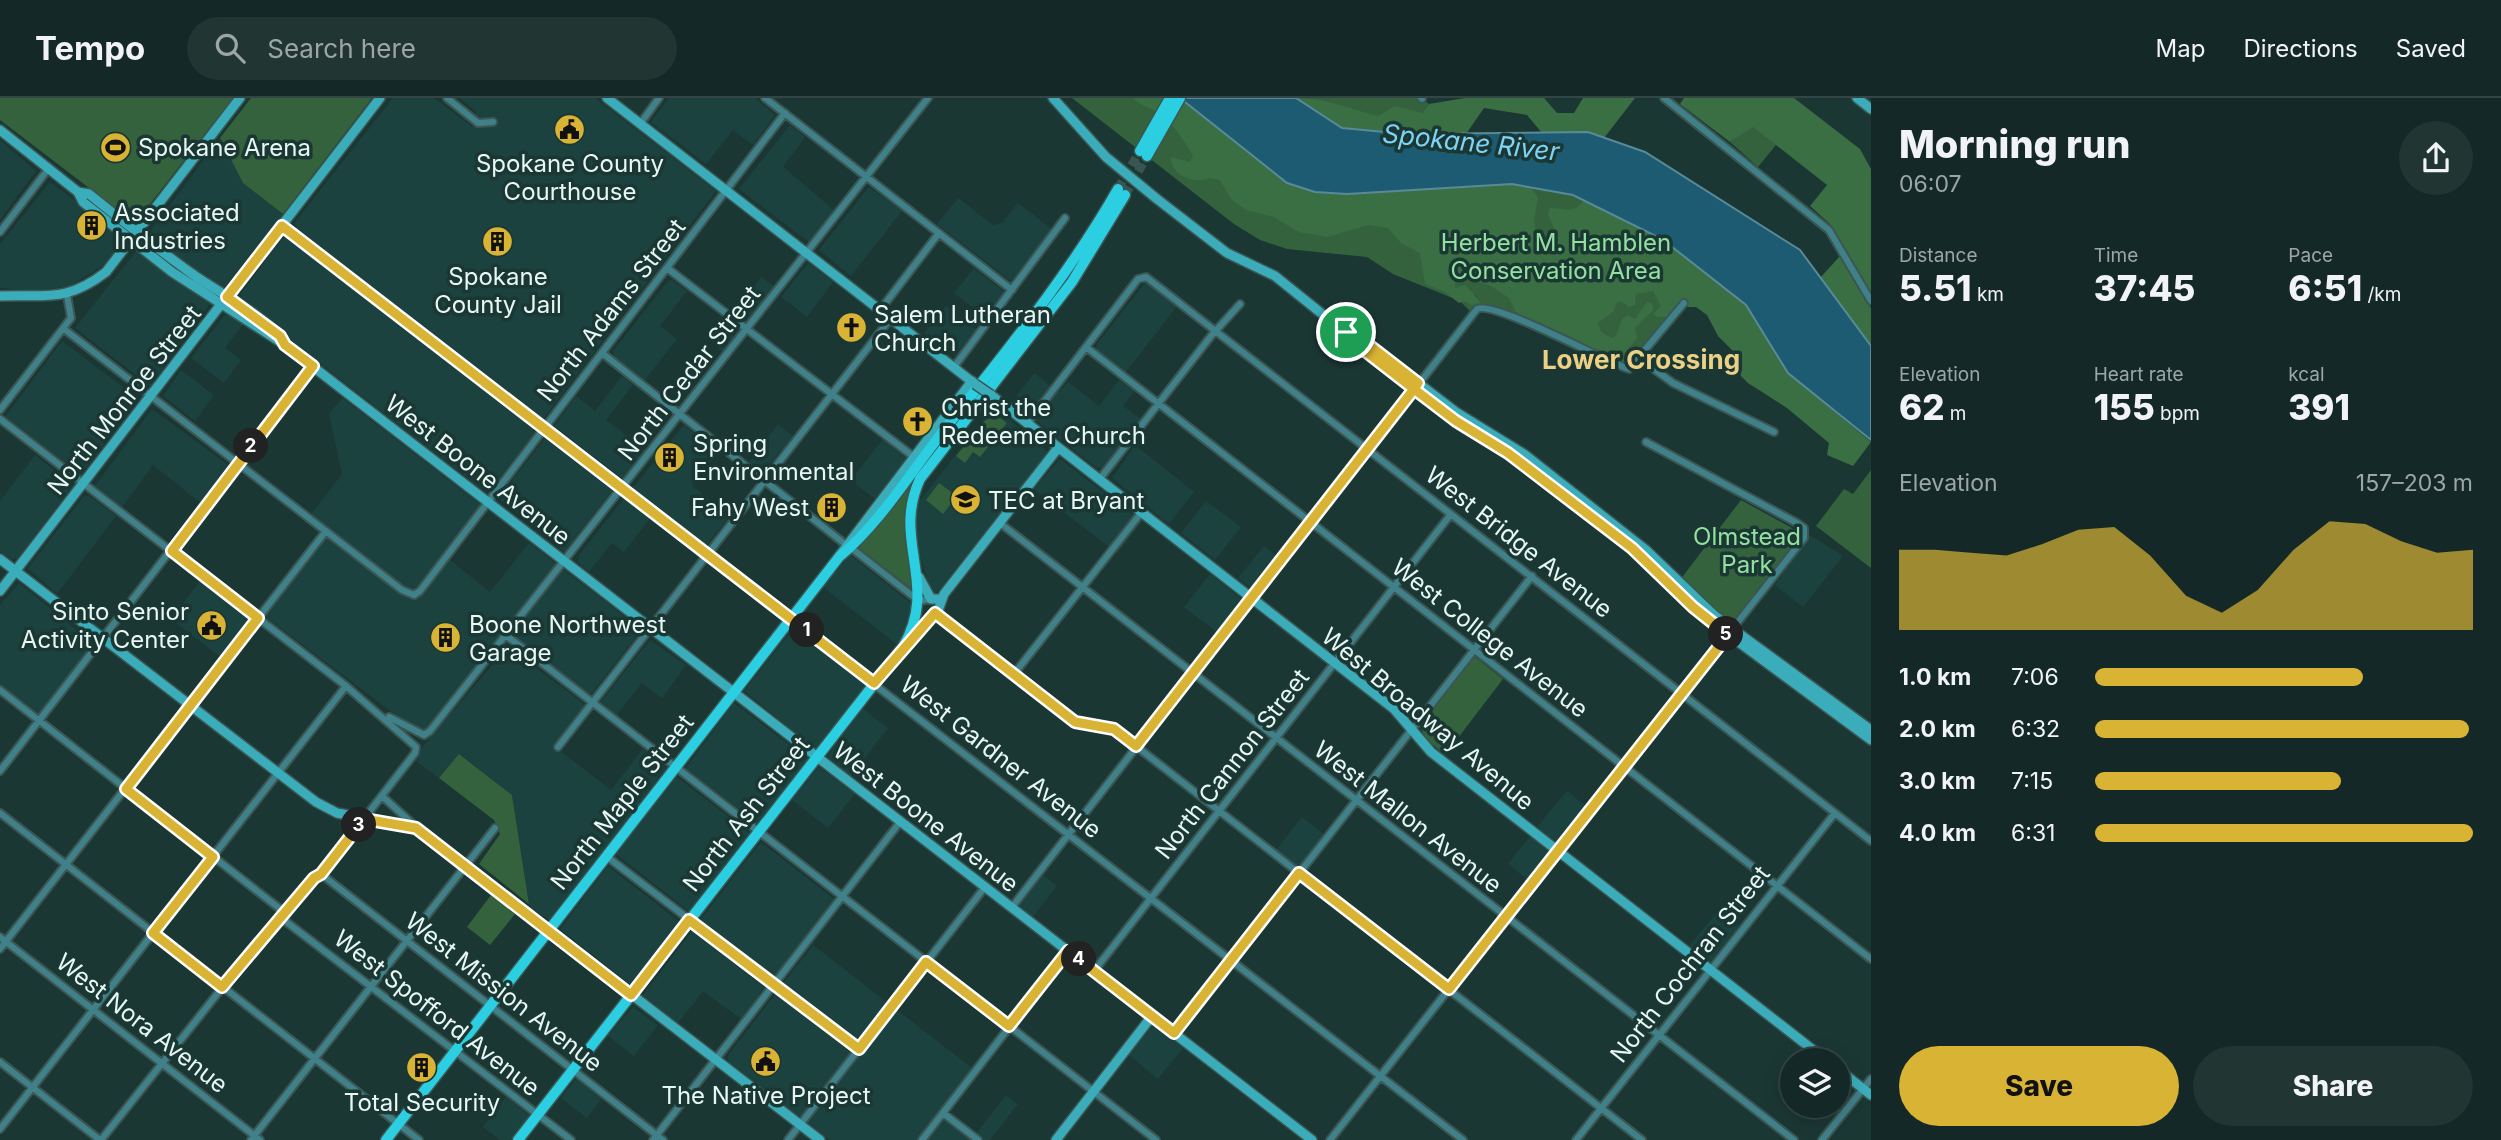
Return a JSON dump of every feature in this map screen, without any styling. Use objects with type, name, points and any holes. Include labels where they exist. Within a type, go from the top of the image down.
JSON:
[{"type":"main road","points":[[1170,98],[1146,150],[1180,98]]},
{"type":"main road","name":"North Maple Street","points":[[387,1140],[839,556],[1068,270],[1121,192],[1072,282],[919,479],[909,521],[919,577],[919,601]]},
{"type":"main road","name":"North Ash Street","points":[[519,1140],[903,647],[916,622],[919,601]]},
{"type":"street","points":[[0,296],[67,295],[106,272],[240,98]]},
{"type":"street","name":"North Monroe Street","points":[[0,591],[380,98]]},
{"type":"street","points":[[447,98],[478,123],[493,122]]},
{"type":"street","name":"West Broadway Avenue","points":[[607,98],[1394,709],[1431,752],[1811,1048]]},
{"type":"street","points":[[640,124],[659,98]]},
{"type":"street","points":[[765,98],[1012,290]]},
{"type":"street","name":"North Cedar Street","points":[[378,711],[424,735],[507,636],[928,98]]},
{"type":"street","points":[[1053,98],[1089,140],[1136,182],[1220,247],[1270,273],[1346,332],[1351,340],[1550,480],[1619,533],[1730,632],[1864,728],[1871,740]]},
{"type":"street","points":[[1664,98],[1829,230],[1871,301]]},
{"type":"street","points":[[1857,98],[1871,109]]},
{"type":"street","name":"North Adams Street","points":[[326,531],[402,590],[414,595],[420,591],[785,113]]},
{"type":"street","name":"West Boone Avenue","points":[[0,130],[78,192],[89,194],[135,236],[220,305],[285,345],[313,366],[1312,1140]]},
{"type":"street","points":[[0,232],[49,168]]},
{"type":"street","points":[[954,366],[1065,218]]},
{"type":"street","name":"West Gardner Avenue","points":[[282,226],[708,553],[1463,1140]]},
{"type":"street","points":[[881,309],[939,233]]},
{"type":"street","name":"West Boone Avenue","points":[[135,236],[227,297],[280,336],[285,345]]},
{"type":"street","points":[[667,268],[914,457]]},
{"type":"street","name":"West Bridge Avenue","points":[[1086,347],[1142,276],[1871,841]]},
{"type":"street","points":[[0,410],[71,318],[67,295]]},
{"type":"street","points":[[1012,907],[1479,307],[1487,307],[1630,369],[1684,303]]},
{"type":"street","points":[[1099,480],[1240,304]]},
{"type":"street","points":[[558,747],[891,318]]},
{"type":"street","points":[[0,949],[3,939],[66,865],[192,706],[326,531],[64,329]]},
{"type":"street","points":[[1027,424],[1086,347]]},
{"type":"street","name":"West College Avenue","points":[[1086,347],[1871,959]]},
{"type":"street","points":[[602,353],[919,601],[936,599]]},
{"type":"street","points":[[1640,359],[1673,383],[1774,432]]},
{"type":"street","points":[[0,771],[313,366]]},
{"type":"street","name":"North Maple Street","points":[[848,546],[974,382]]},
{"type":"street","points":[[0,419],[378,711],[416,747],[415,754],[321,874],[316,876],[222,987],[100,1140],[0,1062]]},
{"type":"street","points":[[1330,1140],[1802,541],[1805,533],[1797,523],[1646,442]]},
{"type":"street","name":"North Ash Street","points":[[903,647],[935,613],[936,599],[1058,448]]},
{"type":"street","points":[[1014,674],[1141,513]]},
{"type":"street","name":"North Cannon Street","points":[[1094,971],[1451,514]]},
{"type":"street","name":"West Mallon Avenue","points":[[999,523],[1794,1140]]},
{"type":"street","points":[[0,559],[327,808],[364,819],[416,828]]},
{"type":"street","points":[[1174,1033],[1532,576]]},
{"type":"street","points":[[919,577],[936,599]]},
{"type":"street","points":[[935,613],[1075,722],[1114,729],[1642,1140]]},
{"type":"street","points":[[507,636],[1156,1140]]},
{"type":"street","points":[[0,1129],[346,686]]},
{"type":"street","name":"West Spofford Avenue","points":[[0,690],[213,857],[370,986],[571,1140]]},
{"type":"street","points":[[382,796],[416,828],[820,1140]]},
{"type":"street","points":[[0,813],[419,1140]]},
{"type":"street","name":"North Cochran Street","points":[[1576,1140],[1835,813]]},
{"type":"street","points":[[658,1138],[900,822]]},
{"type":"street","points":[[255,1138],[370,986],[495,828]]},
{"type":"street","points":[[606,856],[859,1049]]},
{"type":"street","name":"West Mission Avenue","points":[[321,874],[658,1138]]},
{"type":"street","points":[[789,1140],[985,887]]},
{"type":"street","name":"West Nora Avenue","points":[[3,939],[255,1138]]},
{"type":"street","points":[[922,1140],[1068,951]]},
{"type":"street","points":[[1056,1140],[1152,1016]]},
{"type":"street","points":[[1850,1079],[1867,1092]]},
{"type":"street","points":[[1822,1140],[1867,1092],[1871,1079]]},
{"type":"street","points":[[943,1113],[978,1140]]},
{"type":"shaded area","points":[[393,98],[434,98],[472,127],[476,111],[459,98],[595,98],[716,191],[544,418],[539,418],[296,231],[295,222]]},
{"type":"shaded area","points":[[669,98],[755,98],[775,115],[753,145],[733,130],[706,164],[651,122]]},
{"type":"shaded area","points":[[790,125],[805,137],[783,167],[834,210],[809,242],[739,189]]},
{"type":"shaded area","points":[[220,138],[243,183],[283,214],[223,289],[187,266],[148,234]]},
{"type":"shaded area","points":[[0,140],[36,171],[0,220]]},
{"type":"shaded area","points":[[50,182],[121,235],[122,242],[102,266],[70,286],[35,291],[0,288],[0,244]]},
{"type":"shaded area","points":[[869,187],[902,211],[851,276],[819,250]]},
{"type":"shaded area","points":[[958,198],[993,225],[1002,223],[1018,203],[1053,230],[1011,281],[937,224]]},
{"type":"shaded area","points":[[287,237],[533,426],[534,433],[491,489],[482,489],[240,301],[241,293],[282,239]]},
{"type":"shaded area","points":[[137,250],[210,304],[150,386],[75,328]]},
{"type":"shaded area","points":[[808,263],[833,282],[807,317],[781,297]]},
{"type":"shaded area","points":[[974,268],[1004,292],[985,317],[954,293]]},
{"type":"shaded area","points":[[761,277],[775,287],[747,319],[735,311]]},
{"type":"shaded area","points":[[672,280],[687,291],[660,326],[677,339],[644,381],[614,357],[613,351],[668,281]]},
{"type":"shaded area","points":[[1144,284],[1149,284],[1177,306],[1126,372],[1097,350],[1096,345]]},
{"type":"shaded area","points":[[946,306],[976,329],[955,356],[924,333]]},
{"type":"shaded area","points":[[229,314],[244,323],[225,348],[241,360],[224,383],[191,358],[224,316]]},
{"type":"shaded area","points":[[720,317],[738,332],[723,352],[705,337]]},
{"type":"shaded area","points":[[62,341],[139,399],[81,475],[5,417]]},
{"type":"shaded area","points":[[181,370],[214,395],[195,421],[163,396]]},
{"type":"shaded area","points":[[1034,373],[1059,392],[1068,382],[1099,406],[1119,380],[1134,391],[1123,406],[1141,419],[1104,467],[1097,468],[1012,402]]},
{"type":"shaded area","points":[[622,376],[633,385],[606,420],[647,451],[623,479],[554,426],[576,396],[595,411]]},
{"type":"shaded area","points":[[342,398],[487,510],[450,560],[490,592],[529,543],[639,628],[639,633],[592,693],[588,693],[505,630],[426,732],[420,733],[259,612],[320,533],[305,522],[342,474],[329,414]]},
{"type":"shaded area","name":"TEC at Bryant","points":[[994,406],[1048,452],[933,597],[914,536],[918,503]]},
{"type":"shaded area","points":[[152,409],[231,467],[202,504],[153,465],[122,507],[95,486]]},
{"type":"shaded area","points":[[778,424],[793,436],[763,472],[749,462]]},
{"type":"shaded area","points":[[684,425],[718,452],[692,486],[730,516],[706,546],[632,489]]},
{"type":"shaded area","points":[[545,438],[613,489],[564,552],[498,498]]},
{"type":"shaded area","points":[[883,439],[907,459],[876,500],[851,480]]},
{"type":"shaded area","points":[[1135,445],[1194,492],[1169,524],[1112,478]]},
{"type":"shaded area","points":[[35,455],[73,485],[18,558],[11,559],[0,551],[0,501]]},
{"type":"shaded area","points":[[1060,459],[1142,522],[1117,553],[1034,489]]},
{"type":"shaded area","points":[[88,495],[116,516],[57,594],[28,568],[83,497]]},
{"type":"shaded area","points":[[625,497],[652,516],[624,552],[612,543],[589,572],[578,562],[579,555]]},
{"type":"shaded area","points":[[1206,501],[1241,527],[1215,560],[1181,533]]},
{"type":"shaded area","points":[[1810,535],[1843,556],[1803,607],[1775,585]]},
{"type":"shaded area","points":[[1264,546],[1278,557],[1257,585],[1250,587],[1238,578]]},
{"type":"shaded area","points":[[850,555],[912,604],[914,610],[898,645],[823,587]]},
{"type":"shaded area","points":[[1210,574],[1244,601],[1219,634],[1184,607]]},
{"type":"shaded area","points":[[200,581],[252,621],[223,659],[171,619]]},
{"type":"shaded area","points":[[19,583],[94,644],[40,714],[0,685],[0,605]]},
{"type":"shaded area","points":[[794,628],[866,684],[816,749],[744,691]]},
{"type":"shaded area","points":[[650,640],[686,665],[662,698],[642,683],[616,716],[601,701]]},
{"type":"shaded area","points":[[508,647],[583,703],[584,707],[554,746],[611,790],[643,749],[666,768],[550,920],[530,908],[512,795],[460,754],[439,778],[417,762],[422,748],[432,735]]},
{"type":"shaded area","points":[[734,703],[808,759],[758,824],[685,769]]},
{"type":"shaded area","points":[[863,709],[888,728],[851,776],[827,756]]},
{"type":"shaded area","points":[[819,767],[855,794],[828,828],[792,800]]},
{"type":"shaded area","points":[[677,777],[750,833],[690,912],[616,854]]},
{"type":"shaded area","points":[[1567,791],[1586,806],[1557,843],[1537,827]]},
{"type":"shaded area","points":[[1302,817],[1326,836],[1300,867],[1276,850]]},
{"type":"shaded area","points":[[1530,836],[1550,852],[1528,880],[1508,864]]},
{"type":"shaded area","points":[[761,842],[834,899],[774,977],[700,920]]},
{"type":"shaded area","points":[[608,866],[681,923],[632,986],[560,929]]},
{"type":"shaded area","points":[[1043,875],[1057,886],[1033,917],[1019,906]]},
{"type":"shaded area","points":[[1719,910],[1739,926],[1710,962],[1690,945]]},
{"type":"shaded area","points":[[692,931],[764,987],[742,1020],[703,991],[678,1023],[643,995]]},
{"type":"shaded area","points":[[813,945],[972,1068],[938,1115],[970,1140],[830,1140],[728,1061],[728,1055]]},
{"type":"shaded area","points":[[633,1007],[658,1025],[634,1056],[608,1036]]},
{"type":"shaded area","points":[[1153,1026],[1183,1048],[1158,1079],[1129,1055]]},
{"type":"shaded area","points":[[576,1079],[601,1099],[587,1118],[561,1098]]},
{"type":"shaded area","points":[[1006,1095],[1018,1104],[990,1140],[984,1140],[976,1134]]},
{"type":"shaded area","points":[[506,1097],[531,1117],[513,1140],[500,1140],[483,1127]]},
{"type":"green space","name":"Spokane Arena","points":[[0,98],[233,98],[135,223],[0,120]]},
{"type":"green space","points":[[251,98],[372,98],[283,214],[243,183],[220,138]]},
{"type":"green space","name":"Herbert M. Hamblen Conservation Area","points":[[1072,98],[1180,98],[1447,188],[1512,184],[1573,195],[1662,239],[1665,317],[1668,317],[1629,367],[1618,362],[1623,357],[1514,305],[1519,318],[1483,304],[1475,295],[1469,303],[1474,307],[1471,312],[1460,301],[1393,274],[1367,257],[1287,249],[1260,240],[1234,224]]},
{"type":"green space","name":"Herbert M. Hamblen Conservation Area","points":[[1133,98],[1180,98],[1287,183],[1512,184],[1531,188],[1538,198],[1534,219],[1537,244],[1546,250],[1551,249],[1557,235],[1548,214],[1550,208],[1568,210],[1576,208],[1584,200],[1662,239],[1746,305],[1788,373],[1871,442],[1853,466],[1827,455],[1829,443],[1787,408],[1741,376],[1734,352],[1718,336],[1707,315],[1696,307],[1688,307],[1680,302],[1668,317],[1656,317],[1654,313],[1661,306],[1653,291],[1636,294],[1635,305],[1629,307],[1621,301],[1616,303],[1614,311],[1598,323],[1601,332],[1611,338],[1616,336],[1622,319],[1628,315],[1635,319],[1647,302],[1651,303],[1654,309],[1635,328],[1637,338],[1618,362],[1519,318],[1509,298],[1491,286],[1470,279],[1455,279],[1455,288],[1465,285],[1483,304],[1474,307],[1465,301],[1459,303],[1445,292],[1425,284],[1420,253],[1401,243],[1388,228],[1368,225],[1328,237],[1299,232],[1274,217],[1246,210],[1231,199],[1220,180],[1191,179],[1179,173],[1171,157],[1190,162],[1193,155],[1168,121]]},
{"type":"green space","points":[[1296,98],[1421,98],[1429,104],[1406,134],[1342,128]]},
{"type":"green space","points":[[1297,98],[1328,102],[1378,116],[1395,106],[1422,113],[1429,104],[1465,98],[1544,98],[1557,113],[1574,113],[1583,98],[1635,98],[1604,138],[1588,132],[1542,133],[1527,115],[1484,108],[1466,134],[1406,134],[1342,128]]},
{"type":"green space","points":[[1684,98],[1794,98],[1860,149],[1871,169],[1871,294],[1830,224],[1810,206],[1827,185],[1753,127],[1730,142],[1680,104]]},
{"type":"green space","points":[[1753,126],[1776,145],[1758,167],[1730,142]]},
{"type":"green space","points":[[1840,256],[1871,308],[1871,346],[1820,278]]},
{"type":"green space","points":[[992,412],[1007,423],[980,457],[973,452],[965,463],[956,456]]},
{"type":"green space","points":[[1871,470],[1871,568],[1816,526],[1844,489],[1853,494]]},
{"type":"green space","points":[[939,483],[957,496],[943,514],[926,500]]},
{"type":"green space","points":[[909,484],[912,487],[908,502],[907,528],[913,564],[913,590],[858,547]]},
{"type":"green space","name":"Olmstead Park","points":[[1741,500],[1801,533],[1800,539],[1731,624],[1680,580]]},
{"type":"green space","points":[[1474,656],[1503,679],[1445,755],[1425,738],[1420,726]]},
{"type":"green space","points":[[459,754],[512,795],[529,904],[479,864],[500,834],[494,820],[439,778]]},
{"type":"green space","points":[[491,895],[515,914],[490,945],[467,927]]},
{"type":"water","name":"Spokane River","points":[[1180,98],[1296,98],[1342,128],[1406,134],[1588,132],[1645,152],[1800,250],[1871,346],[1871,440],[1788,373],[1746,305],[1662,239],[1573,195],[1512,184],[1347,194],[1315,192],[1287,183]]},
{"type":"tunnel","points":[[1118,189],[1140,151]]},
{"type":"tunnel","points":[[1125,195],[1147,156]]},
{"type":"place","name":"Spokane County Courthouse","points":[[570,129]]},
{"type":"place","name":"Spokane Arena","points":[[115,147]]},
{"type":"place","name":"Associated Industries","points":[[91,226]]},
{"type":"place","name":"Spokane County Jail","points":[[498,242]]},
{"type":"place","name":"Salem Lutheran Church","points":[[851,328]]},
{"type":"place","name":"Christ the Redeemer Church","points":[[918,421]]},
{"type":"place","name":"Spring Environmental","points":[[670,457]]},
{"type":"place","name":"TEC at Bryant","points":[[965,500]]},
{"type":"place","name":"Fahy West","points":[[832,507]]},
{"type":"place","name":"Sinto Senior Activity Center","points":[[212,625]]},
{"type":"place","name":"Boone Northwest Garage","points":[[446,638]]},
{"type":"place","name":"The Native Project","points":[[766,1061]]},
{"type":"place","name":"Total Security","points":[[422,1068]]},
{"type":"district","name":"Lower Crossing","points":[[1641,359]]},
{"type":"route","points":[[1346,332],[1351,340],[1414,389],[1136,746],[1114,729],[1075,722],[935,613],[874,683],[282,226],[227,297],[280,336],[285,345],[313,366],[172,551],[258,618],[126,789],[213,857],[153,933],[222,987],[314,878],[321,874],[364,819],[387,820],[416,828],[631,995],[689,920],[859,1049],[926,962],[1009,1026],[1068,951],[1174,1033],[1299,873],[1449,989],[1728,635],[1693,607],[1632,548],[1508,453],[1443,412],[1414,389],[1418,383],[1354,334],[1346,332]]}]
